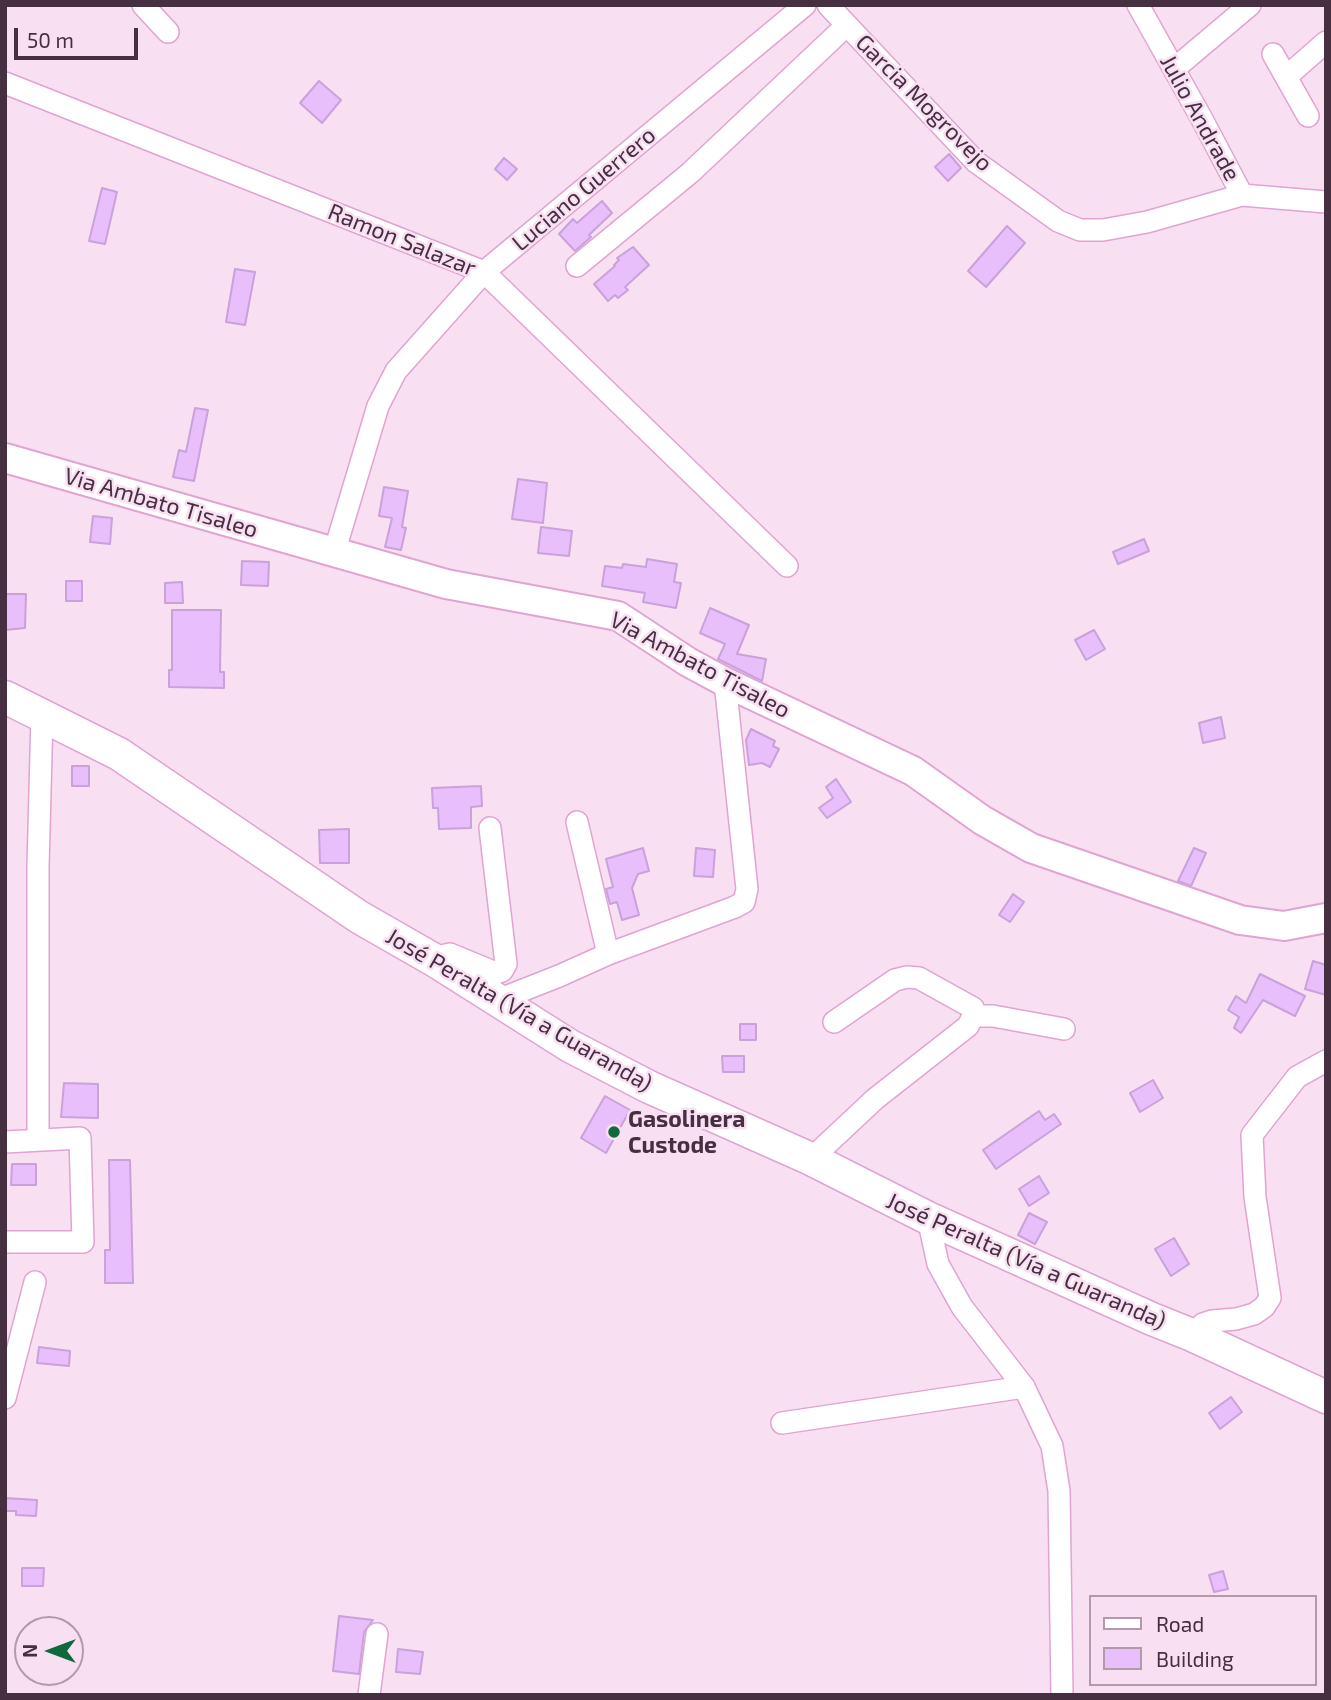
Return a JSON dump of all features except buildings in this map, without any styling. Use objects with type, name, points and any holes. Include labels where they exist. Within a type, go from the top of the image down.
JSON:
[{"type":"highway","name":"José Peralta (Vía a Guaranda)","points":[[5,698],[119,754],[359,917],[434,960],[570,1046],[649,1087],[811,1159],[928,1218],[1326,1397]]},
{"type":"main road","name":"Via Ambato Tisaleo","points":[[5,458],[446,584],[618,616],[688,662],[725,682],[913,771],[982,820],[1031,848],[1240,920],[1284,926],[1326,918]]},
{"type":"street","points":[[143,5],[169,32]]},
{"type":"street","name":"Luciano Guerrero","points":[[334,553],[378,407],[396,371],[484,272],[805,5]]},
{"type":"street","name":"Garcia Mogrovejo","points":[[828,5],[976,162],[1058,221],[1080,230],[1103,230],[1147,222],[1242,195]]},
{"type":"street","name":"Julio Andrade","points":[[1138,5],[1242,195],[1326,202]]},
{"type":"street","points":[[1174,69],[1250,5]]},
{"type":"street","points":[[577,266],[690,173],[847,25]]},
{"type":"street","points":[[1286,77],[1326,42]]},
{"type":"street","points":[[1273,54],[1308,116]]},
{"type":"street","name":"Ramon Salazar","points":[[5,83],[484,272],[787,566]]},
{"type":"street","points":[[498,1000],[744,902],[747,888],[725,682]]},
{"type":"street","points":[[38,1139],[38,867],[42,715]]},
{"type":"street","points":[[577,822],[608,954]]},
{"type":"street","points":[[434,960],[450,954],[496,973],[502,971],[506,964],[490,828]]},
{"type":"street","points":[[811,1159],[876,1099],[968,1026],[973,1016],[973,1008],[919,978],[907,977],[895,980],[834,1022]]},
{"type":"street","points":[[973,1016],[993,1016],[1064,1029]]},
{"type":"street","points":[[1192,1335],[1203,1324],[1236,1320],[1254,1314],[1264,1307],[1270,1298],[1255,1196],[1252,1135],[1297,1077],[1326,1061]]},
{"type":"street","points":[[5,1142],[80,1138],[83,1242],[5,1242]]},
{"type":"street","points":[[928,1218],[938,1264],[956,1296],[1024,1387],[1052,1446],[1059,1491],[1062,1695]]},
{"type":"street","points":[[5,1398],[35,1282]]},
{"type":"street","points":[[782,1423],[1024,1387]]},
{"type":"street","points":[[369,1695],[377,1634]]},
{"type":"place","name":"Gasolinera Custode","points":[[614,1132]]}]
